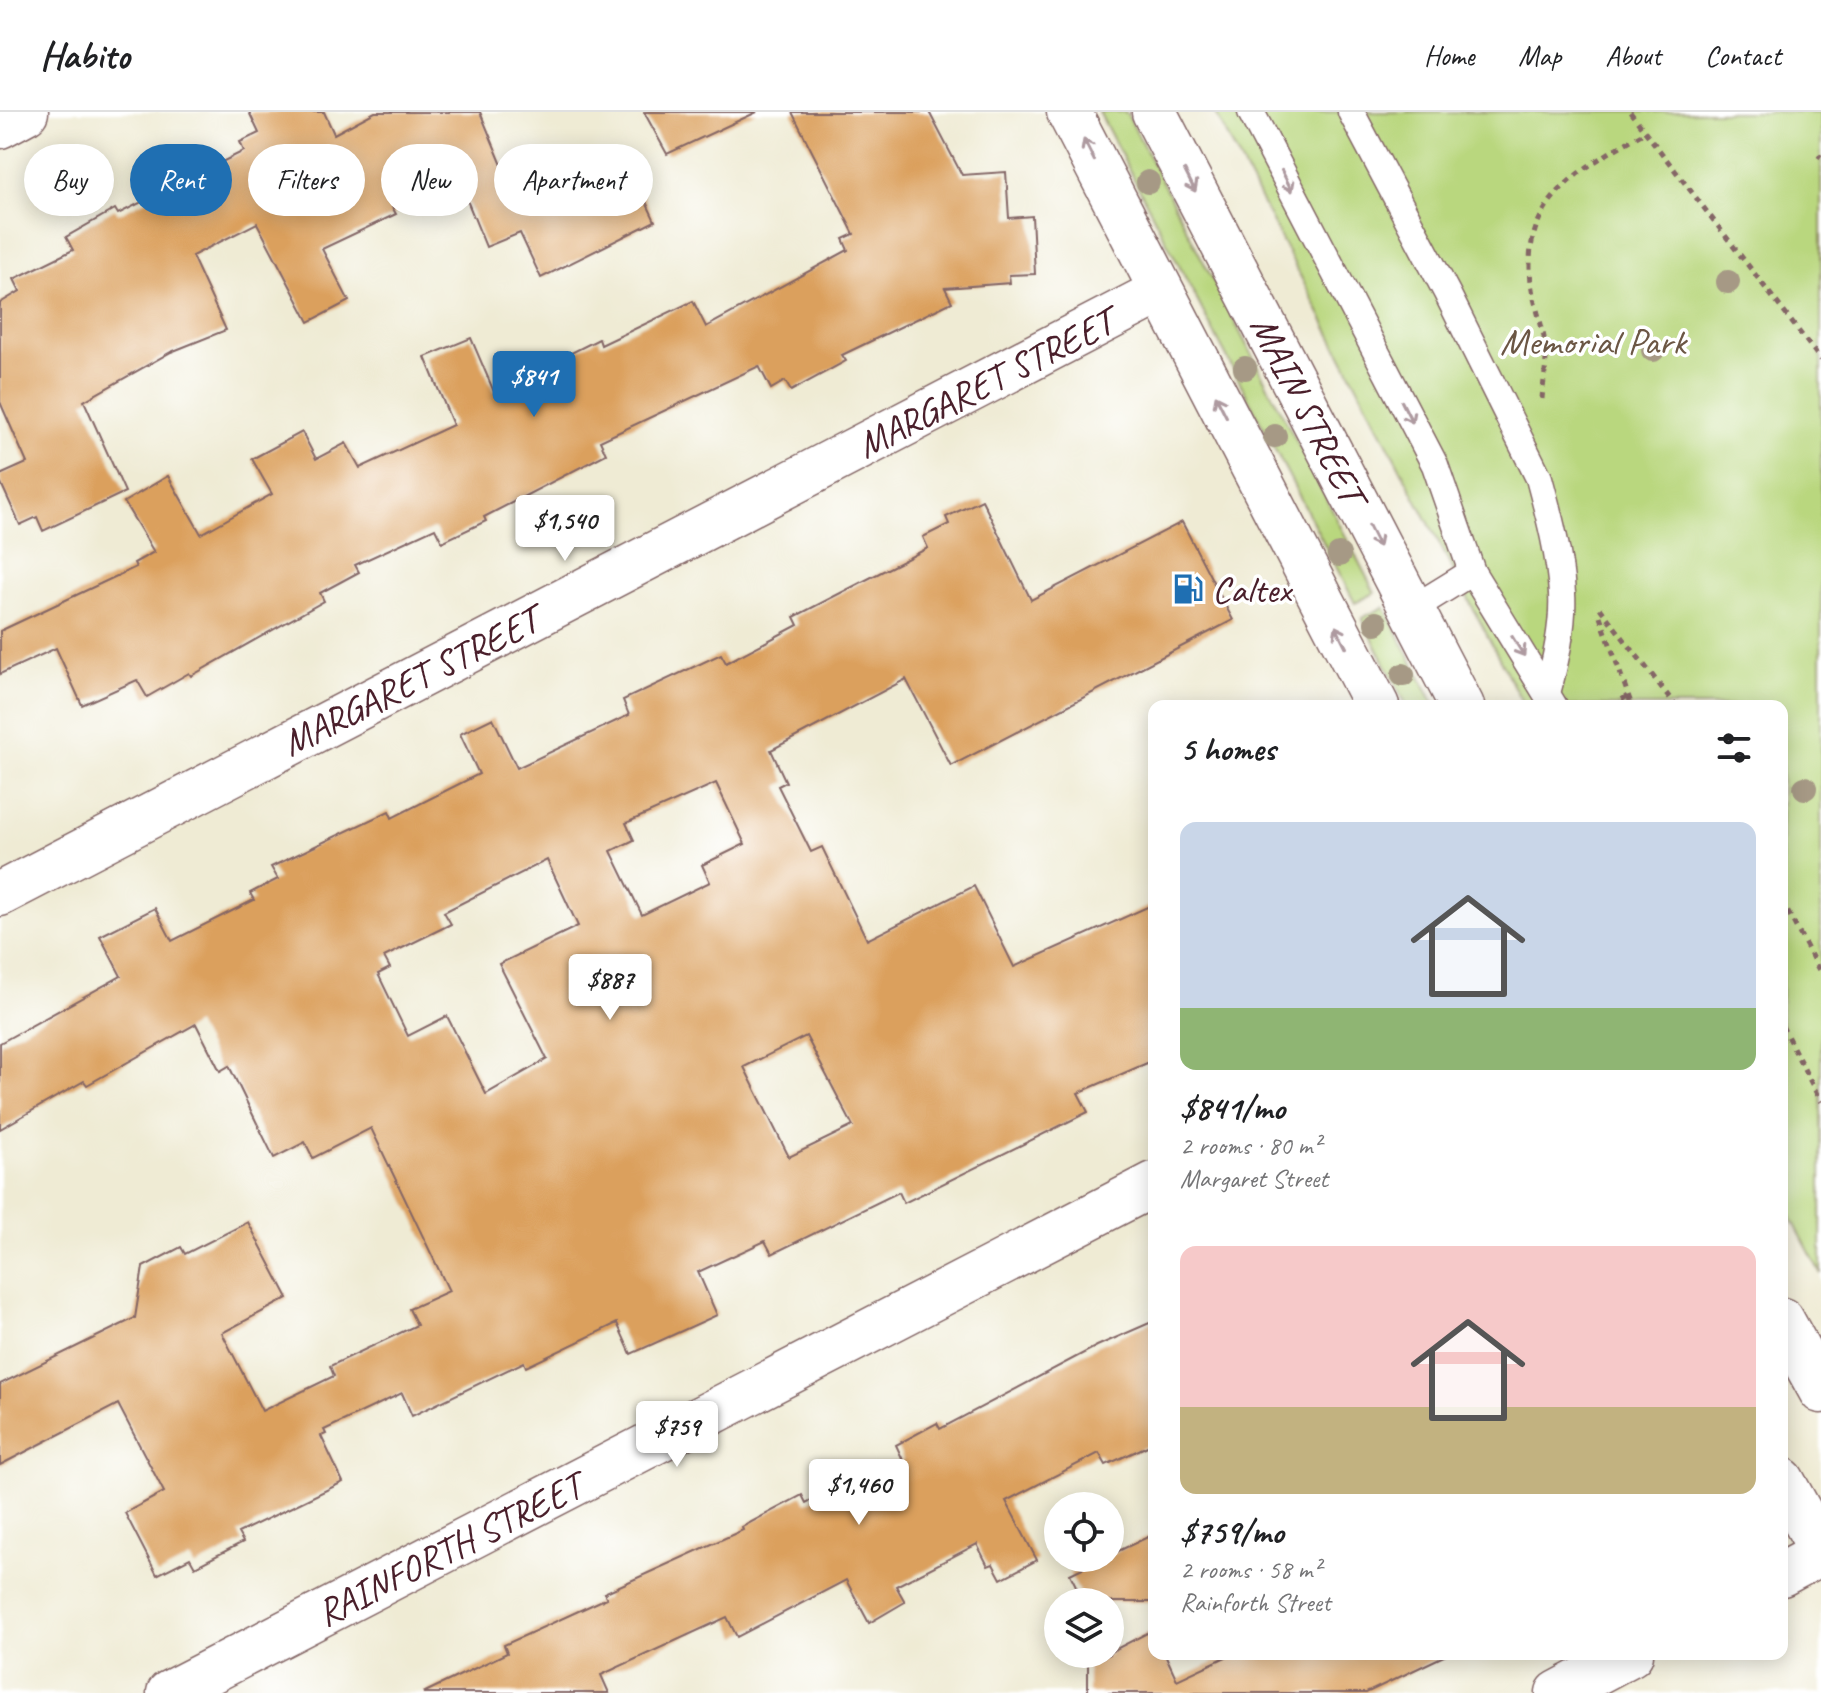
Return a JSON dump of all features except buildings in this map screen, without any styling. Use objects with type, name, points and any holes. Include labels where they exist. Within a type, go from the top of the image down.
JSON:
[{"type":"main road","points":[[0,126],[26,112]]},
{"type":"main road","name":"MAIN STREET","points":[[1069,112],[1374,700]]},
{"type":"main road","name":"MAIN STREET","points":[[1154,112],[1459,700]]},
{"type":"main road","name":"MARGARET STREET","points":[[0,894],[1161,291]]},
{"type":"main road","name":"RAINFORTH STREET","points":[[169,1693],[1148,1187]]},
{"type":"main road","points":[[1796,1344],[1821,1391]]},
{"type":"main road","points":[[1788,1491],[1821,1551],[1788,1570]]},
{"type":"main road","points":[[1558,1693],[1620,1660]]},
{"type":"lane","points":[[1251,112],[1435,465],[1472,572],[1550,699]]},
{"type":"lane","points":[[1351,112],[1461,320],[1539,478],[1548,510],[1563,596],[1550,699]]},
{"type":"lane","points":[[1412,609],[1472,572]]},
{"type":"path","points":[[1630,112],[1821,360]]},
{"type":"path","points":[[1540,413],[1546,355],[1531,273],[1533,240],[1542,211],[1560,186],[1598,158],[1645,132]]},
{"type":"path","points":[[1594,601],[1671,700]]},
{"type":"path","points":[[1621,700],[1629,695]]},
{"type":"path","points":[[1788,912],[1821,974]]},
{"type":"path","points":[[1788,1038],[1821,1102]]},
{"type":"green space","points":[[1099,112],[1126,112],[1375,593],[1355,603]]},
{"type":"green space","name":"Memorial Park","points":[[1215,112],[1821,112],[1821,1274],[1788,1211],[1788,700],[1521,700]]},
{"type":"green space","points":[[1384,607],[1432,700],[1404,700],[1362,618]]},
{"type":"place","name":"Caltex","points":[[1188,589]]}]
